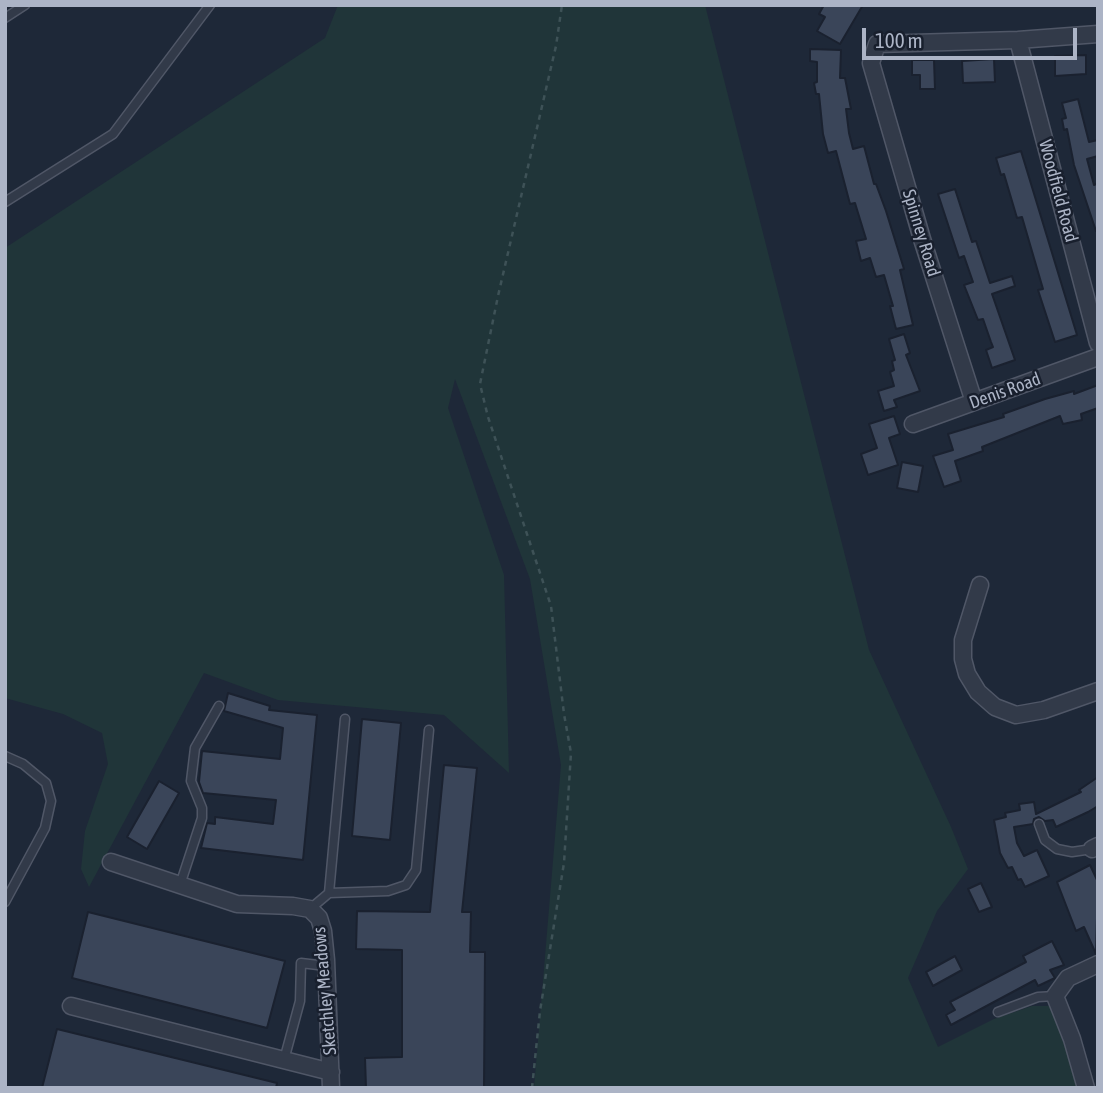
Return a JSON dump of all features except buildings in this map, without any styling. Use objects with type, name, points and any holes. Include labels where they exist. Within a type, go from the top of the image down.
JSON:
[{"type":"street","points":[[1018,40],[1098,34]]},
{"type":"street","name":"Spinney Road","points":[[974,402],[922,239],[871,63],[877,44],[1018,40]]},
{"type":"street","name":"Woodfield Road","points":[[1018,40],[1098,343]]},
{"type":"street","name":"Denis Road","points":[[913,424],[1098,357]]},
{"type":"street","points":[[979,585],[964,640],[963,659],[967,674],[978,692],[995,707],[1016,715],[1044,710],[1098,691]]},
{"type":"street","name":"Sketchley Meadows","points":[[71,1006],[284,1060],[331,1080],[323,931],[319,918],[310,909],[237,904],[111,862]]},
{"type":"street","points":[[1086,1088],[1072,1039],[1055,996],[1068,978],[1098,964]]},
{"type":"lane","points":[[5,18],[25,5]]},
{"type":"lane","points":[[5,202],[113,134],[210,5]]},
{"type":"lane","points":[[180,885],[202,818],[202,808],[191,780],[195,748],[219,706]]},
{"type":"lane","points":[[329,893],[345,719]]},
{"type":"lane","points":[[310,909],[329,893],[388,891],[406,885],[416,870],[429,730]]},
{"type":"lane","points":[[5,756],[23,764],[46,783],[51,801],[45,828],[5,902]]},
{"type":"lane","points":[[1040,824],[1045,840],[1057,849],[1072,852],[1095,847]]},
{"type":"lane","points":[[284,1060],[300,1001],[301,963],[326,966]]},
{"type":"lane","points":[[998,1012],[1038,997],[1055,996]]},
{"type":"path","points":[[532,1088],[540,1011],[564,863],[571,752],[551,606],[488,417],[480,384],[556,46],[562,5]]},
{"type":"green space","points":[[338,5],[705,5],[869,650],[968,869],[937,911],[908,978],[938,1047],[994,1019],[1032,1006],[1050,1006],[1066,1038],[1080,1088],[534,1088],[561,765],[530,579],[455,379],[448,408],[504,575],[509,773],[444,715],[278,700],[204,673],[89,887],[81,869],[85,831],[108,764],[102,733],[63,714],[5,698],[5,248],[325,38]]}]
